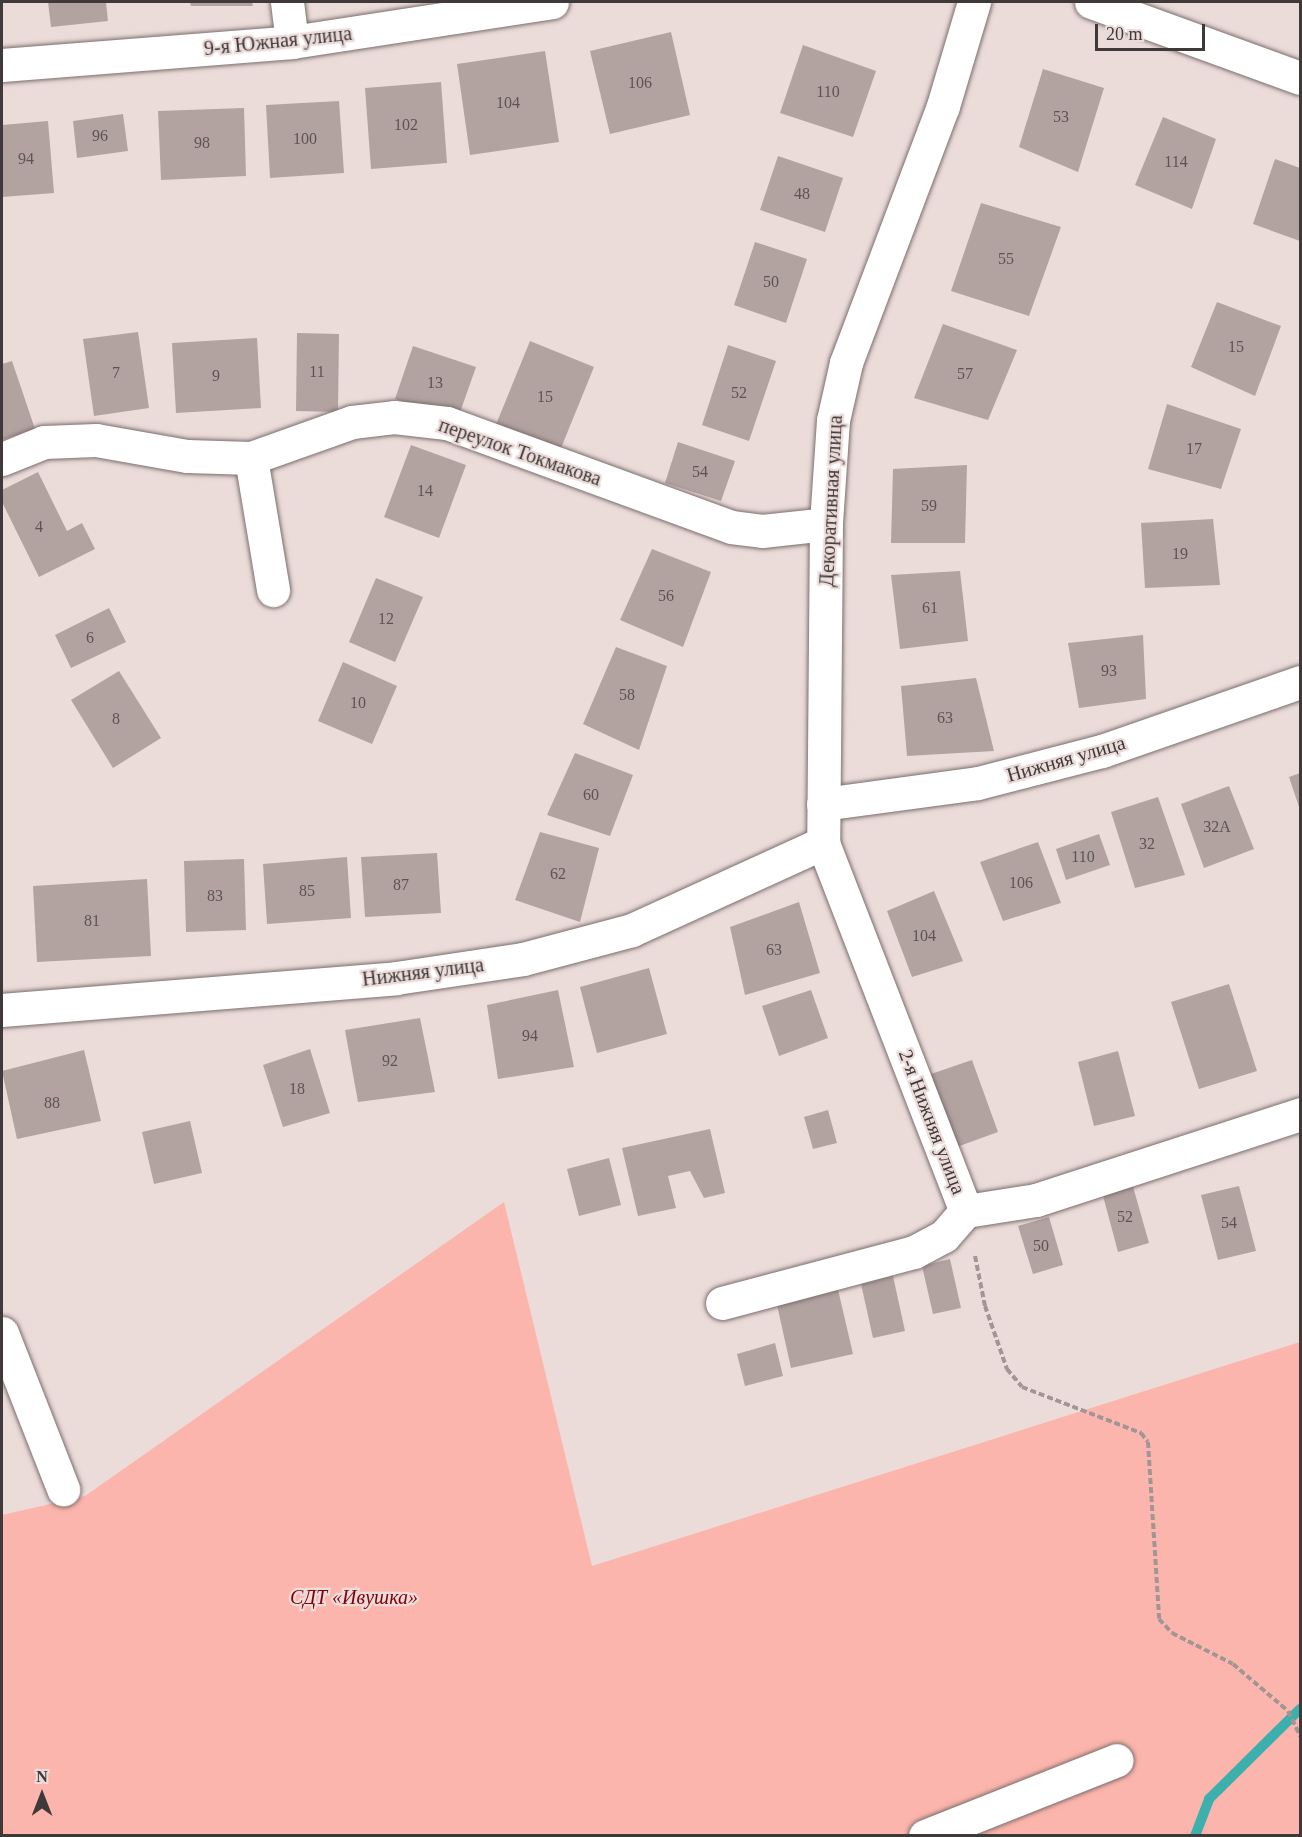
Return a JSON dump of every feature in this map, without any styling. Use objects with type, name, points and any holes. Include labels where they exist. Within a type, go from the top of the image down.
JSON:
[{"type":"street","points":[[287,2],[292,42]]},
{"type":"street","name":"9-я Южная улица","points":[[2,65],[292,42],[552,2]]},
{"type":"street","name":"Декоративная улица","points":[[823,843],[826,524],[833,420],[846,363],[944,106],[974,2]]},
{"type":"street","points":[[1091,2],[1300,78]]},
{"type":"street","name":"переулок Токмакова","points":[[2,459],[44,442],[96,440],[187,456],[251,458],[352,422],[405,418],[447,423],[732,527],[762,531],[826,524]]},
{"type":"street","points":[[251,458],[273,590]]},
{"type":"street","name":"Нижняя улица","points":[[823,804],[1000,777],[1102,751],[1300,682]]},
{"type":"street","name":"Нижняя улица","points":[[2,1010],[396,978],[523,959],[632,930],[823,843]]},
{"type":"street","name":"2-я Нижняя улица","points":[[823,843],[966,1211],[1036,1200],[1300,1114]]},
{"type":"street","points":[[722,1303],[914,1252],[944,1236],[966,1211]]},
{"type":"street","points":[[2,1333],[63,1489]]},
{"type":"street","points":[[925,1836],[1117,1760]]},
{"type":"path","points":[[966,1211],[985,1306],[1007,1369],[1022,1387],[1141,1433],[1148,1442],[1159,1619],[1172,1633],[1233,1664],[1288,1711],[1300,1733]]},
{"type":"green space","name":"СДТ «Ивушка»","points":[[504,1202],[592,1566],[1300,1342],[1300,1835],[2,1835],[2,1515],[85,1496]]},
{"type":"building","points":[[48,2],[106,2],[108,21],[51,27]]},
{"type":"building","points":[[190,2],[252,2],[253,6],[191,6]]},
{"type":"building","points":[[671,32],[690,115],[610,134],[590,51]]},
{"type":"building","points":[[803,45],[876,71],[853,137],[780,113]]},
{"type":"building","points":[[545,51],[559,142],[470,155],[457,64]]},
{"type":"building","points":[[1043,69],[1104,88],[1078,172],[1019,147]]},
{"type":"building","points":[[441,82],[447,163],[371,169],[365,88]]},
{"type":"building","points":[[339,101],[344,173],[270,178],[266,105]]},
{"type":"building","points":[[244,108],[246,176],[161,180],[158,111]]},
{"type":"building","points":[[123,114],[128,151],[77,158],[73,121]]},
{"type":"building","points":[[1163,117],[1216,139],[1192,209],[1135,185]]},
{"type":"building","points":[[48,121],[54,193],[2,197],[2,125]]},
{"type":"building","points":[[778,156],[843,178],[825,232],[760,210]]},
{"type":"building","points":[[1275,159],[1300,168],[1300,241],[1253,224]]},
{"type":"building","points":[[981,203],[1061,227],[1029,316],[951,291]]},
{"type":"building","points":[[755,242],[807,259],[786,323],[734,305]]},
{"type":"building","points":[[1217,302],[1281,326],[1255,396],[1191,367]]},
{"type":"building","points":[[943,324],[1017,350],[988,420],[914,398]]},
{"type":"building","points":[[138,332],[149,408],[94,416],[83,339]]},
{"type":"building","points":[[297,333],[339,334],[338,412],[296,411]]},
{"type":"building","points":[[257,338],[261,408],[176,413],[172,343]]},
{"type":"building","points":[[530,341],[594,367],[559,453],[495,427]]},
{"type":"building","points":[[728,345],[776,361],[749,441],[702,425]]},
{"type":"building","points":[[413,346],[476,367],[457,421],[395,399]]},
{"type":"building","points":[[12,361],[35,429],[2,440],[2,364]]},
{"type":"building","points":[[1167,404],[1241,429],[1221,489],[1148,469]]},
{"type":"building","points":[[678,442],[735,461],[721,501],[665,483]]},
{"type":"building","points":[[411,445],[466,465],[439,538],[384,517]]},
{"type":"building","points":[[967,465],[965,543],[891,543],[893,469]]},
{"type":"building","points":[[38,472],[67,531],[82,523],[95,549],[39,577],[2,502],[2,490]]},
{"type":"building","points":[[1213,519],[1220,585],[1145,588],[1141,523]]},
{"type":"building","points":[[652,549],[711,572],[683,647],[620,620]]},
{"type":"building","points":[[960,571],[968,641],[900,649],[891,575]]},
{"type":"building","points":[[376,578],[423,597],[395,662],[349,642]]},
{"type":"building","points":[[109,608],[126,642],[71,668],[55,635]]},
{"type":"building","points":[[1143,635],[1146,699],[1079,708],[1068,643]]},
{"type":"building","points":[[616,647],[667,666],[639,750],[583,724]]},
{"type":"building","points":[[343,662],[397,686],[372,744],[318,721]]},
{"type":"building","points":[[119,671],[161,738],[113,768],[71,700]]},
{"type":"building","points":[[976,678],[994,751],[907,756],[901,686]]},
{"type":"building","points":[[575,753],[633,775],[610,836],[547,815]]},
{"type":"building","points":[[1300,773],[1300,810],[1289,777]]},
{"type":"building","points":[[1229,786],[1254,849],[1204,868],[1181,804]]},
{"type":"building","points":[[1158,797],[1185,875],[1135,888],[1111,812]]},
{"type":"building","points":[[540,832],[599,848],[580,922],[515,900]]},
{"type":"building","points":[[1099,834],[1110,865],[1066,880],[1056,849]]},
{"type":"building","points":[[1038,842],[1061,903],[1003,921],[980,862]]},
{"type":"building","points":[[437,853],[441,913],[365,917],[361,857]]},
{"type":"building","points":[[347,857],[351,918],[267,924],[263,864]]},
{"type":"building","points":[[244,859],[246,930],[186,932],[184,861]]},
{"type":"building","points":[[147,879],[151,956],[37,962],[33,886]]},
{"type":"building","points":[[934,891],[963,961],[912,977],[887,911]]},
{"type":"building","points":[[799,902],[820,973],[745,995],[730,927]]},
{"type":"building","points":[[649,968],[667,1034],[597,1053],[580,987]]},
{"type":"building","points":[[1229,984],[1257,1071],[1199,1089],[1171,1002]]},
{"type":"building","points":[[558,990],[574,1067],[498,1079],[487,1005]]},
{"type":"building","points":[[811,990],[828,1038],[779,1056],[762,1006]]},
{"type":"building","points":[[420,1018],[435,1092],[358,1102],[345,1030]]},
{"type":"building","points":[[310,1049],[330,1113],[283,1127],[263,1065]]},
{"type":"building","points":[[84,1050],[101,1121],[17,1139],[2,1071]]},
{"type":"building","points":[[1118,1051],[1135,1116],[1094,1126],[1078,1062]]},
{"type":"building","points":[[972,1060],[998,1132],[954,1148],[928,1075]]},
{"type":"building","points":[[828,1110],[837,1143],[813,1149],[804,1117]]},
{"type":"building","points":[[190,1121],[202,1173],[154,1184],[142,1132]]},
{"type":"building","points":[[710,1129],[725,1193],[704,1198],[690,1171],[668,1176],[676,1208],[638,1216],[622,1148]]},
{"type":"building","points":[[609,1158],[621,1205],[579,1216],[567,1169]]},
{"type":"building","points":[[1132,1183],[1149,1243],[1118,1252],[1102,1192]]},
{"type":"building","points":[[1239,1186],[1256,1251],[1218,1260],[1201,1195]]},
{"type":"building","points":[[1049,1217],[1063,1265],[1033,1274],[1018,1226]]},
{"type":"building","points":[[950,1259],[961,1308],[933,1314],[922,1266]]},
{"type":"building","points":[[893,1276],[905,1331],[873,1338],[861,1284]]},
{"type":"building","points":[[836,1281],[853,1354],[791,1368],[775,1296]]},
{"type":"building","points":[[775,1343],[783,1376],[745,1386],[737,1354]]},
{"type":"waterway","points":[[1195,1836],[1209,1799],[1300,1709]]}]
